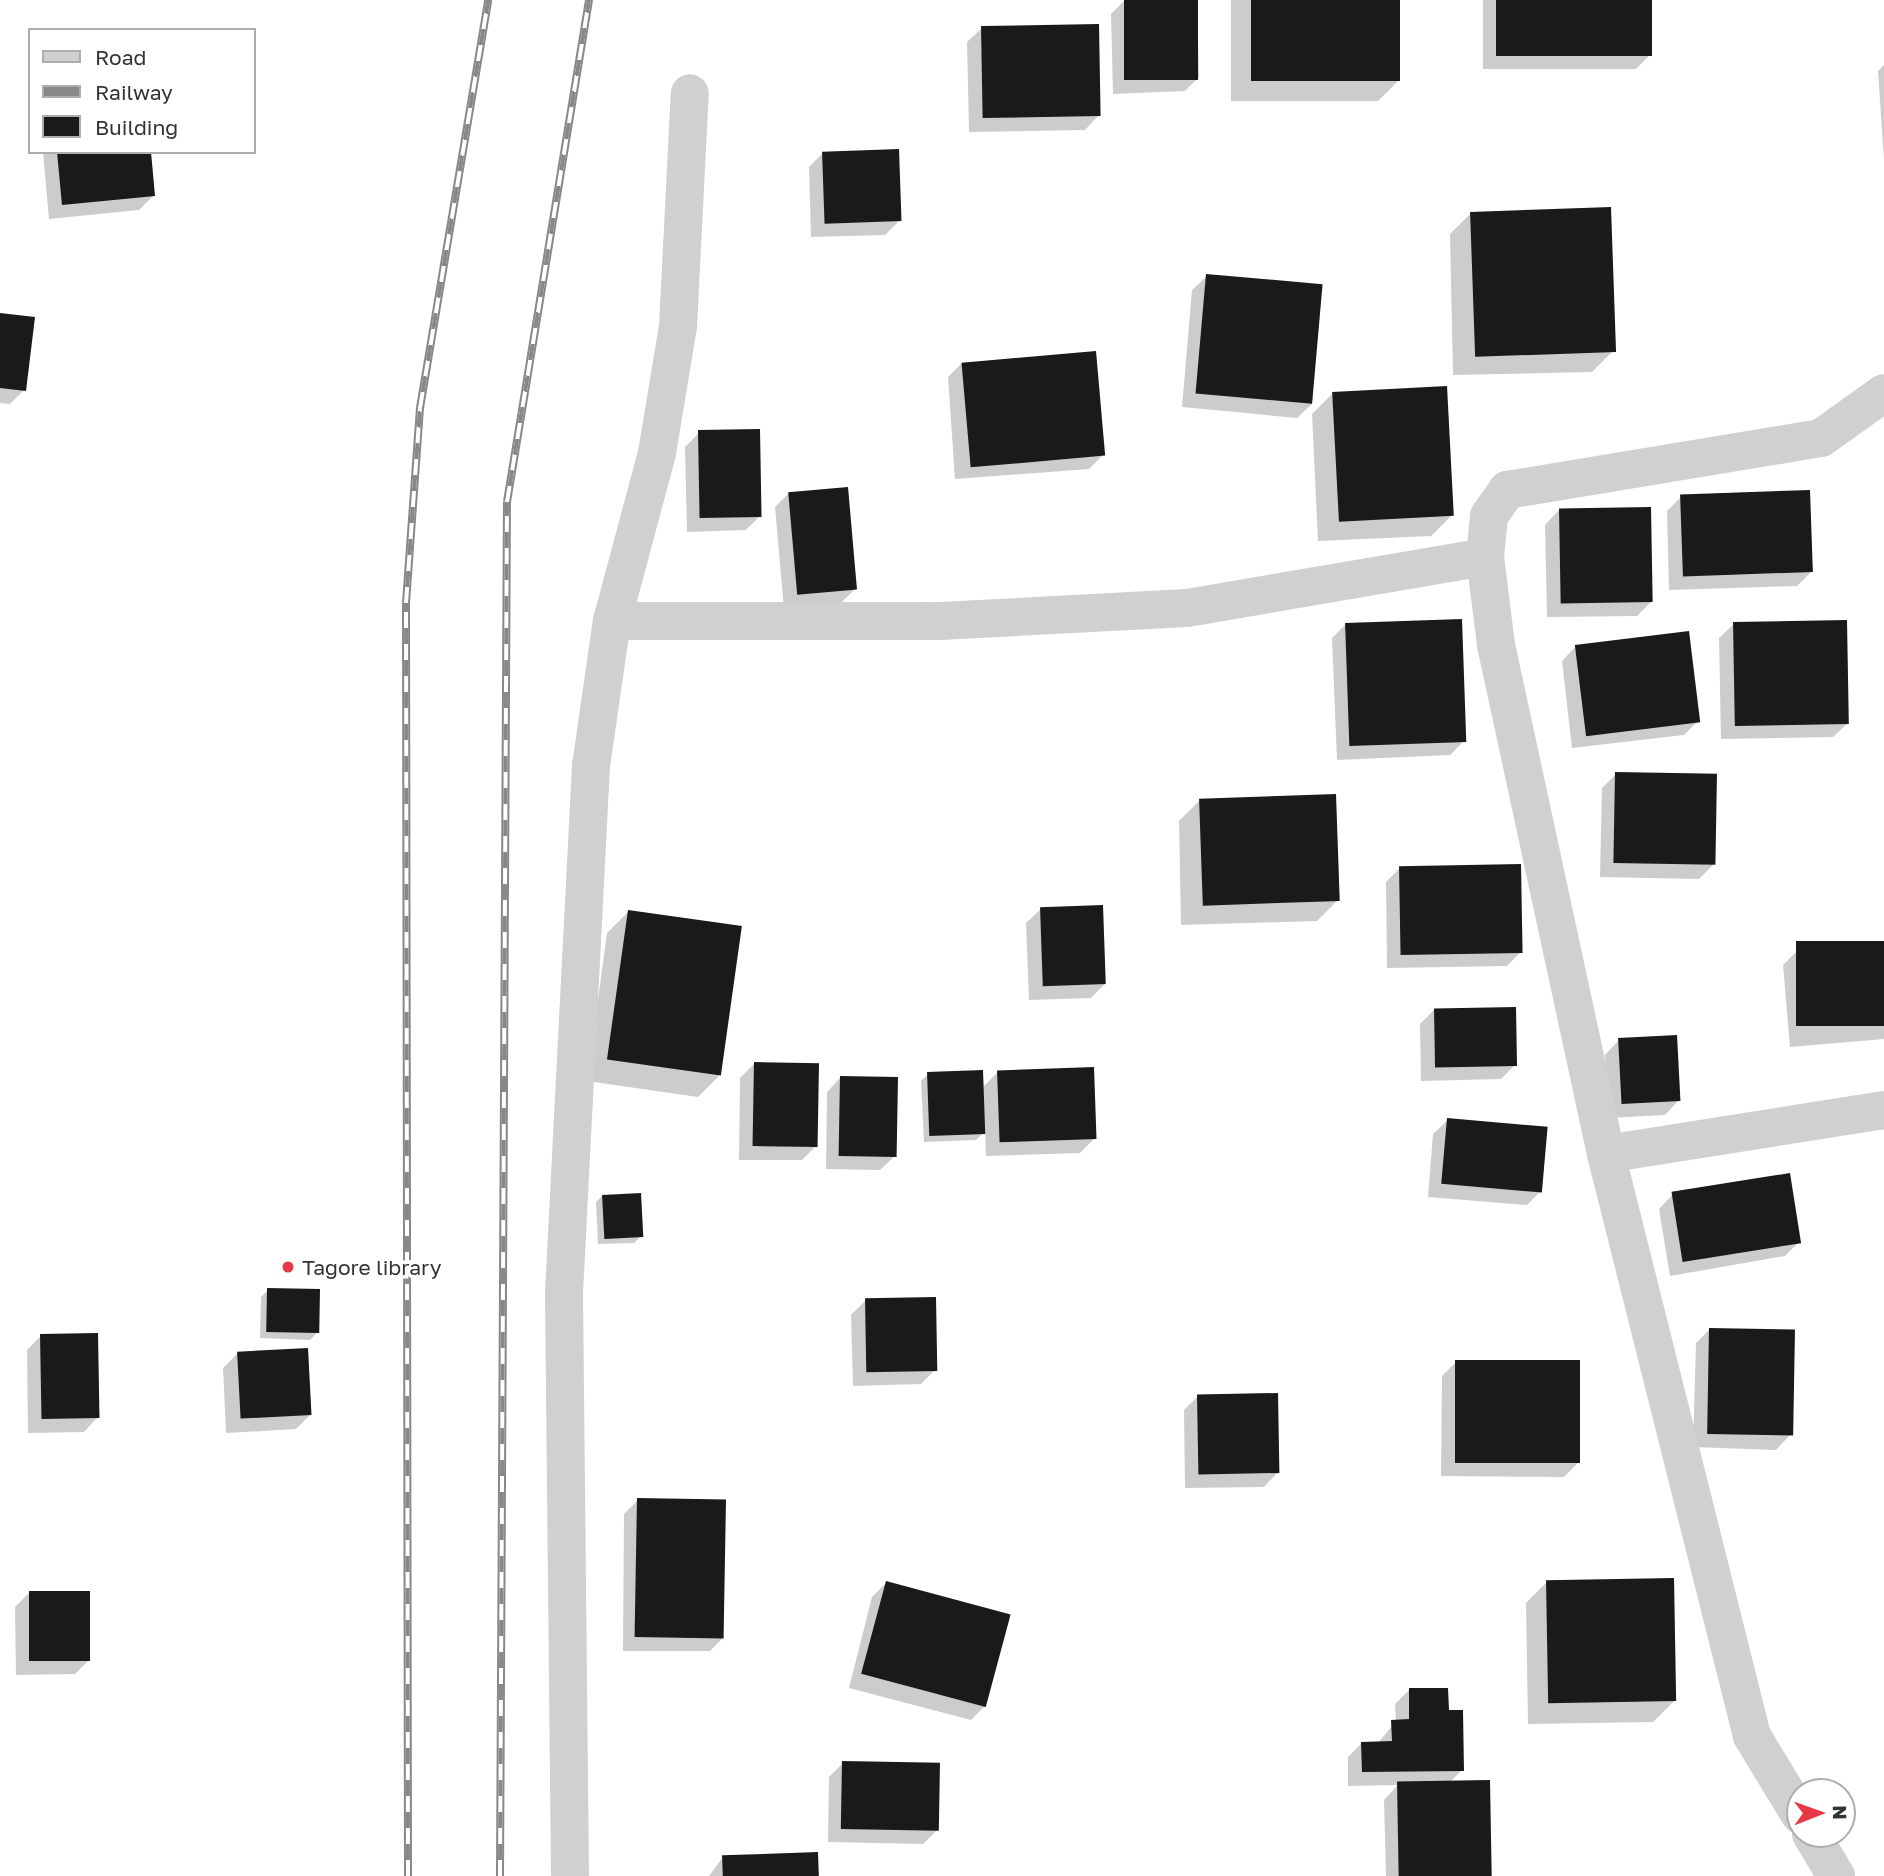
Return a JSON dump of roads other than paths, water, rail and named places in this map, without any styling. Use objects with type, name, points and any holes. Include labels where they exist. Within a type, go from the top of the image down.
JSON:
[{"type":"street","points":[[570,1876],[564,1293],[591,766],[612,621],[657,453],[678,326],[690,93]]},
{"type":"street","points":[[1786,1792],[1752,1736],[1606,1154],[1496,645],[1485,557],[1489,516],[1507,490],[1821,438],[1884,393]]},
{"type":"street","points":[[612,621],[940,621],[1187,608],[1485,557]]},
{"type":"street","points":[[1606,1154],[1884,1110]]},
{"type":"street","points":[[1819,1848],[1836,1876]]},
{"type":"railway","points":[[408,1876],[406,603],[420,408],[488,0]]},
{"type":"railway","points":[[500,1876],[507,502],[589,0]]},
{"type":"place","name":"Tagore library","points":[[288,1267]]}]
